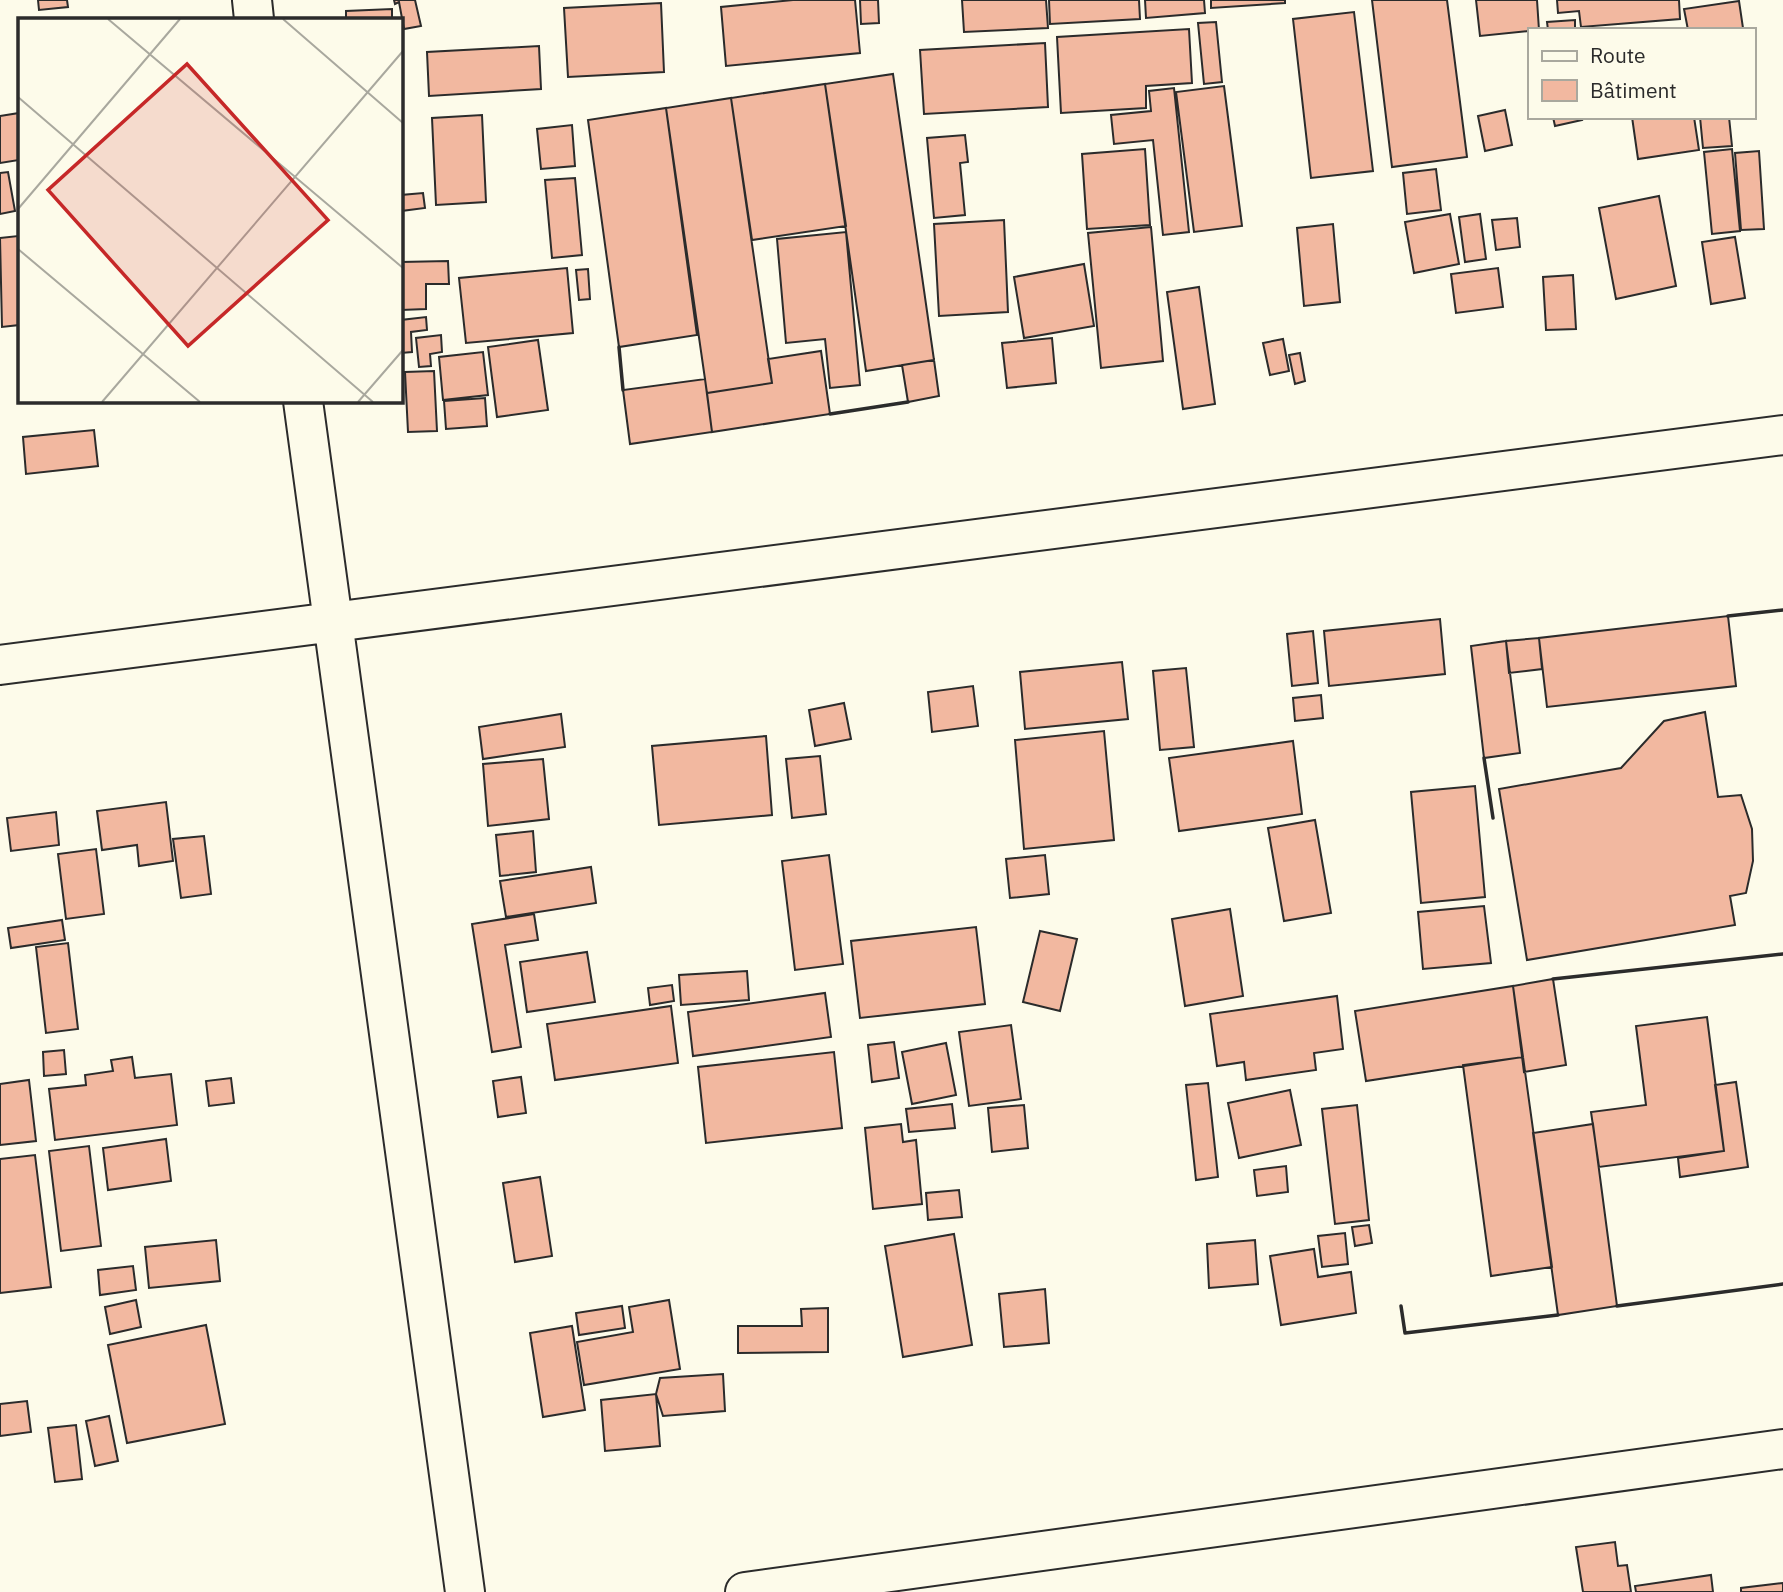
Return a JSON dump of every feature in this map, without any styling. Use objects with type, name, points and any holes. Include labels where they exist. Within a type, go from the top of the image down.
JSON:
[{"type":"street","points":[[252,0],[254,18]]},
{"type":"street","points":[[303,402],[465,1592]]},
{"type":"street","points":[[0,665],[1783,435]]},
{"type":"street","points":[[745,1592],[1783,1449]]},
{"type":"building","points":[[38,0],[67,0],[68,7],[39,10]]},
{"type":"building","points":[[394,0],[415,0],[421,26],[404,29],[399,2],[395,4]]},
{"type":"building","points":[[793,0],[855,0],[860,53],[726,66],[721,7]]},
{"type":"building","points":[[860,0],[878,0],[879,23],[861,24]]},
{"type":"building","points":[[962,0],[1046,0],[1048,28],[964,32]]},
{"type":"building","points":[[1049,0],[1139,0],[1140,19],[1050,24]]},
{"type":"building","points":[[1145,0],[1204,0],[1205,13],[1146,18]]},
{"type":"building","points":[[1211,0],[1285,0],[1285,3],[1211,8]]},
{"type":"building","points":[[1372,0],[1447,0],[1467,157],[1392,167]]},
{"type":"building","points":[[1476,0],[1537,0],[1539,28],[1480,36]]},
{"type":"building","points":[[1557,0],[1679,0],[1680,19],[1581,27],[1579,11],[1558,13]]},
{"type":"building","points":[[1739,1],[1743,28],[1688,28],[1684,9]]},
{"type":"building","points":[[661,3],[664,72],[568,77],[564,8]]},
{"type":"building","points":[[392,9],[392,18],[346,18],[346,11]]},
{"type":"building","points":[[1354,12],[1373,171],[1311,178],[1293,19]]},
{"type":"building","points":[[1575,20],[1575,28],[1548,28],[1547,22]]},
{"type":"building","points":[[1216,22],[1222,82],[1204,84],[1198,23]]},
{"type":"building","points":[[1189,29],[1192,83],[1146,86],[1146,108],[1061,113],[1057,37]]},
{"type":"building","points":[[1045,43],[1048,107],[924,114],[920,50]]},
{"type":"building","points":[[539,46],[541,89],[429,96],[427,52]]},
{"type":"building","points":[[893,74],[934,360],[866,371],[825,84]]},
{"type":"building","points":[[825,84],[846,226],[752,240],[731,98]]},
{"type":"building","points":[[1224,86],[1242,226],[1194,232],[1176,92]]},
{"type":"building","points":[[1174,88],[1189,232],[1163,235],[1153,140],[1114,144],[1111,115],[1151,111],[1149,91]]},
{"type":"building","points":[[731,98],[772,383],[707,393],[666,108]]},
{"type":"building","points":[[666,108],[697,335],[619,347],[588,120]]},
{"type":"building","points":[[1505,110],[1512,145],[1485,151],[1478,116]]},
{"type":"building","points":[[18,113],[18,160],[0,163],[0,116]]},
{"type":"building","points":[[482,115],[486,202],[436,205],[432,118]]},
{"type":"building","points":[[1553,119],[1582,120],[1555,126]]},
{"type":"building","points":[[1632,119],[1694,119],[1699,150],[1638,159]]},
{"type":"building","points":[[1700,119],[1729,119],[1732,146],[1703,148]]},
{"type":"building","points":[[572,125],[575,166],[541,169],[537,129]]},
{"type":"building","points":[[965,135],[968,162],[960,163],[965,215],[934,218],[927,138]]},
{"type":"building","points":[[1145,149],[1150,225],[1087,229],[1082,154]]},
{"type":"building","points":[[1732,149],[1740,231],[1712,234],[1704,152]]},
{"type":"building","points":[[1759,151],[1764,229],[1741,230],[1735,153]]},
{"type":"building","points":[[1436,169],[1441,210],[1407,214],[1403,173]]},
{"type":"building","points":[[8,172],[15,211],[0,214],[0,173]]},
{"type":"building","points":[[575,178],[582,255],[552,258],[545,180]]},
{"type":"building","points":[[423,193],[425,208],[402,211],[402,195]]},
{"type":"building","points":[[1659,196],[1676,286],[1616,299],[1599,208]]},
{"type":"building","points":[[1450,214],[1459,264],[1414,273],[1405,222]]},
{"type":"building","points":[[1480,214],[1486,259],[1465,262],[1459,217]]},
{"type":"building","points":[[1517,218],[1520,247],[1496,250],[1492,220]]},
{"type":"building","points":[[1004,220],[1008,312],[939,316],[934,224]]},
{"type":"building","points":[[1333,224],[1340,302],[1304,306],[1297,228]]},
{"type":"building","points":[[1151,227],[1163,361],[1101,368],[1088,233]]},
{"type":"building","points":[[846,232],[860,385],[830,388],[825,339],[786,343],[777,239]]},
{"type":"building","points":[[18,236],[18,325],[2,327],[0,238]]},
{"type":"building","points":[[1735,237],[1745,298],[1711,304],[1702,242]]},
{"type":"building","points":[[448,261],[449,284],[426,284],[426,309],[402,310],[402,262]]},
{"type":"building","points":[[1084,264],[1094,326],[1024,338],[1014,277]]},
{"type":"building","points":[[567,268],[573,333],[466,343],[459,278]]},
{"type":"building","points":[[1498,268],[1503,307],[1456,313],[1451,274]]},
{"type":"building","points":[[588,269],[590,299],[579,300],[576,270]]},
{"type":"building","points":[[1573,275],[1576,329],[1546,330],[1543,277]]},
{"type":"building","points":[[1199,287],[1215,404],[1183,409],[1167,292]]},
{"type":"building","points":[[426,317],[427,330],[411,332],[412,352],[402,353],[402,320]]},
{"type":"building","points":[[441,335],[442,352],[430,354],[431,366],[419,367],[416,338]]},
{"type":"building","points":[[1052,338],[1056,383],[1007,388],[1002,343]]},
{"type":"building","points":[[1283,339],[1289,371],[1270,375],[1263,343]]},
{"type":"building","points":[[538,340],[548,410],[497,417],[488,347]]},
{"type":"building","points":[[821,351],[830,414],[712,432],[707,393],[772,383],[768,359]]},
{"type":"building","points":[[483,352],[488,395],[443,400],[439,357]]},
{"type":"building","points":[[1300,353],[1305,381],[1295,384],[1289,355]]},
{"type":"building","points":[[934,360],[939,396],[908,402],[902,365]]},
{"type":"building","points":[[434,371],[437,431],[408,432],[405,372]]},
{"type":"building","points":[[705,379],[712,432],[630,444],[623,390]]},
{"type":"building","points":[[485,398],[487,426],[446,429],[444,401]]},
{"type":"building","points":[[94,430],[98,466],[26,474],[23,437]]},
{"type":"building","points":[[1728,616],[1736,686],[1547,707],[1539,638]]},
{"type":"building","points":[[1440,619],[1445,674],[1329,686],[1324,631]]},
{"type":"building","points":[[1313,631],[1318,683],[1292,686],[1287,634]]},
{"type":"building","points":[[1539,638],[1542,669],[1509,673],[1506,641]]},
{"type":"building","points":[[1506,641],[1520,753],[1484,758],[1471,646]]},
{"type":"building","points":[[1122,662],[1128,719],[1025,729],[1020,672]]},
{"type":"building","points":[[1186,668],[1194,747],[1160,750],[1153,671]]},
{"type":"building","points":[[973,686],[978,726],[932,732],[928,692]]},
{"type":"building","points":[[1321,695],[1323,718],[1295,721],[1293,698]]},
{"type":"building","points":[[844,703],[851,739],[815,746],[809,710]]},
{"type":"building","points":[[1705,712],[1718,797],[1741,795],[1752,829],[1753,861],[1746,893],[1730,896],[1735,925],[1527,960],[1499,789],[1621,768],[1664,721]]},
{"type":"building","points":[[561,714],[565,747],[483,759],[479,727]]},
{"type":"building","points":[[1104,731],[1114,840],[1024,849],[1015,740]]},
{"type":"building","points":[[766,736],[772,815],[659,825],[652,746]]},
{"type":"building","points":[[1293,741],[1302,814],[1179,831],[1169,758]]},
{"type":"building","points":[[820,756],[826,814],[792,818],[786,759]]},
{"type":"building","points":[[543,759],[549,819],[488,826],[483,764]]},
{"type":"building","points":[[1475,786],[1485,897],[1421,903],[1411,792]]},
{"type":"building","points":[[166,802],[173,861],[139,866],[137,845],[102,850],[97,811]]},
{"type":"building","points":[[56,812],[59,845],[11,851],[7,818]]},
{"type":"building","points":[[1315,820],[1331,913],[1284,921],[1268,828]]},
{"type":"building","points":[[533,831],[536,872],[500,876],[496,835]]},
{"type":"building","points":[[204,836],[211,894],[181,898],[173,839]]},
{"type":"building","points":[[96,849],[104,914],[66,919],[58,854]]},
{"type":"building","points":[[829,855],[843,964],[795,970],[782,861]]},
{"type":"building","points":[[1045,855],[1049,894],[1010,898],[1006,859]]},
{"type":"building","points":[[591,867],[596,903],[506,917],[500,881]]},
{"type":"building","points":[[1484,906],[1491,963],[1423,969],[1418,912]]},
{"type":"building","points":[[1230,909],[1243,996],[1185,1006],[1172,919]]},
{"type":"building","points":[[534,914],[538,940],[505,945],[521,1047],[492,1052],[472,924]]},
{"type":"building","points":[[62,920],[65,940],[11,948],[8,928]]},
{"type":"building","points":[[976,927],[985,1004],[860,1018],[851,941]]},
{"type":"building","points":[[1040,931],[1077,939],[1060,1011],[1023,1002]]},
{"type":"building","points":[[68,943],[78,1029],[46,1033],[36,947]]},
{"type":"building","points":[[587,952],[595,1002],[527,1012],[520,962]]},
{"type":"building","points":[[747,971],[749,1000],[681,1005],[679,975]]},
{"type":"building","points":[[1553,979],[1566,1065],[1524,1072],[1513,986]]},
{"type":"building","points":[[672,985],[674,1001],[650,1005],[648,988]]},
{"type":"building","points":[[1513,986],[1523,1057],[1366,1081],[1355,1011]]},
{"type":"building","points":[[825,993],[831,1037],[693,1056],[688,1012]]},
{"type":"building","points":[[1337,996],[1343,1049],[1314,1053],[1316,1070],[1246,1080],[1244,1062],[1217,1066],[1210,1014]]},
{"type":"building","points":[[671,1006],[678,1063],[555,1080],[547,1024]]},
{"type":"building","points":[[1707,1017],[1724,1151],[1599,1167],[1591,1112],[1646,1105],[1636,1026]]},
{"type":"building","points":[[1011,1025],[1021,1099],[969,1106],[959,1032]]},
{"type":"building","points":[[894,1042],[899,1078],[872,1082],[868,1045]]},
{"type":"building","points":[[946,1043],[956,1095],[912,1104],[902,1052]]},
{"type":"building","points":[[64,1050],[66,1074],[44,1076],[43,1052]]},
{"type":"building","points":[[834,1052],[842,1128],[706,1143],[698,1067]]},
{"type":"building","points":[[132,1057],[135,1078],[171,1074],[177,1125],[55,1140],[49,1089],[86,1085],[85,1075],[113,1071],[111,1060]]},
{"type":"building","points":[[1523,1057],[1552,1267],[1491,1276],[1463,1065]]},
{"type":"building","points":[[521,1077],[526,1113],[498,1117],[493,1081]]},
{"type":"building","points":[[231,1078],[234,1103],[209,1106],[206,1081]]},
{"type":"building","points":[[29,1080],[36,1141],[0,1145],[0,1084]]},
{"type":"building","points":[[1736,1082],[1748,1167],[1680,1177],[1678,1158],[1724,1151],[1715,1085]]},
{"type":"building","points":[[1208,1083],[1218,1177],[1196,1180],[1186,1085]]},
{"type":"building","points":[[1290,1090],[1301,1145],[1239,1158],[1228,1103]]},
{"type":"building","points":[[952,1104],[955,1128],[909,1132],[906,1109]]},
{"type":"building","points":[[1024,1105],[1028,1148],[992,1152],[988,1108]]},
{"type":"building","points":[[1357,1105],[1369,1220],[1335,1224],[1322,1109]]},
{"type":"building","points":[[901,1124],[903,1142],[916,1140],[922,1204],[873,1209],[865,1128]]},
{"type":"building","points":[[1593,1124],[1617,1306],[1558,1315],[1533,1133]]},
{"type":"building","points":[[166,1139],[171,1181],[108,1190],[103,1148]]},
{"type":"building","points":[[89,1146],[101,1246],[61,1251],[49,1151]]},
{"type":"building","points":[[35,1155],[51,1287],[0,1293],[0,1159]]},
{"type":"building","points":[[1286,1166],[1288,1192],[1257,1196],[1254,1170]]},
{"type":"building","points":[[540,1177],[552,1256],[515,1262],[503,1183]]},
{"type":"building","points":[[959,1190],[962,1217],[928,1220],[926,1193]]},
{"type":"building","points":[[1369,1225],[1372,1243],[1355,1246],[1352,1227]]},
{"type":"building","points":[[1345,1233],[1348,1264],[1322,1267],[1318,1236]]},
{"type":"building","points":[[954,1234],[972,1345],[903,1357],[885,1246]]},
{"type":"building","points":[[216,1240],[220,1281],[149,1288],[145,1247]]},
{"type":"building","points":[[1255,1240],[1258,1284],[1209,1288],[1207,1244]]},
{"type":"building","points":[[1314,1249],[1318,1277],[1351,1272],[1356,1313],[1281,1325],[1270,1256]]},
{"type":"building","points":[[133,1266],[136,1290],[100,1295],[98,1270]]},
{"type":"building","points":[[1045,1289],[1049,1343],[1004,1347],[999,1294]]},
{"type":"building","points":[[136,1300],[141,1327],[110,1334],[105,1307]]},
{"type":"building","points":[[669,1300],[680,1369],[584,1385],[577,1342],[633,1332],[629,1307]]},
{"type":"building","points":[[622,1306],[625,1328],[579,1335],[576,1313]]},
{"type":"building","points":[[828,1308],[828,1352],[738,1353],[738,1326],[802,1326],[801,1309]]},
{"type":"building","points":[[206,1325],[225,1424],[127,1443],[108,1345]]},
{"type":"building","points":[[572,1326],[585,1410],[543,1417],[530,1333]]},
{"type":"building","points":[[723,1374],[725,1411],[663,1416],[656,1394],[660,1378]]},
{"type":"building","points":[[656,1394],[660,1446],[605,1451],[601,1400]]},
{"type":"building","points":[[27,1401],[31,1432],[0,1436],[0,1404]]},
{"type":"building","points":[[109,1416],[118,1461],[95,1466],[86,1421]]},
{"type":"building","points":[[76,1425],[82,1479],[55,1482],[48,1428]]},
{"type":"building","points":[[1615,1542],[1618,1566],[1627,1565],[1631,1592],[1583,1592],[1576,1547]]},
{"type":"building","points":[[1711,1575],[1713,1592],[1636,1592],[1635,1586]]},
{"type":"building","points":[[1783,1583],[1783,1592],[1741,1592],[1741,1588]]},
{"type":"wall","points":[[619,347],[623,390]]},
{"type":"wall","points":[[830,414],[908,402]]},
{"type":"wall","points":[[1728,616],[1783,610]]},
{"type":"wall","points":[[1484,758],[1493,818]]},
{"type":"wall","points":[[1553,979],[1783,954]]},
{"type":"wall","points":[[1617,1306],[1783,1284]]},
{"type":"wall","points":[[1401,1306],[1405,1333],[1558,1315]]}]
